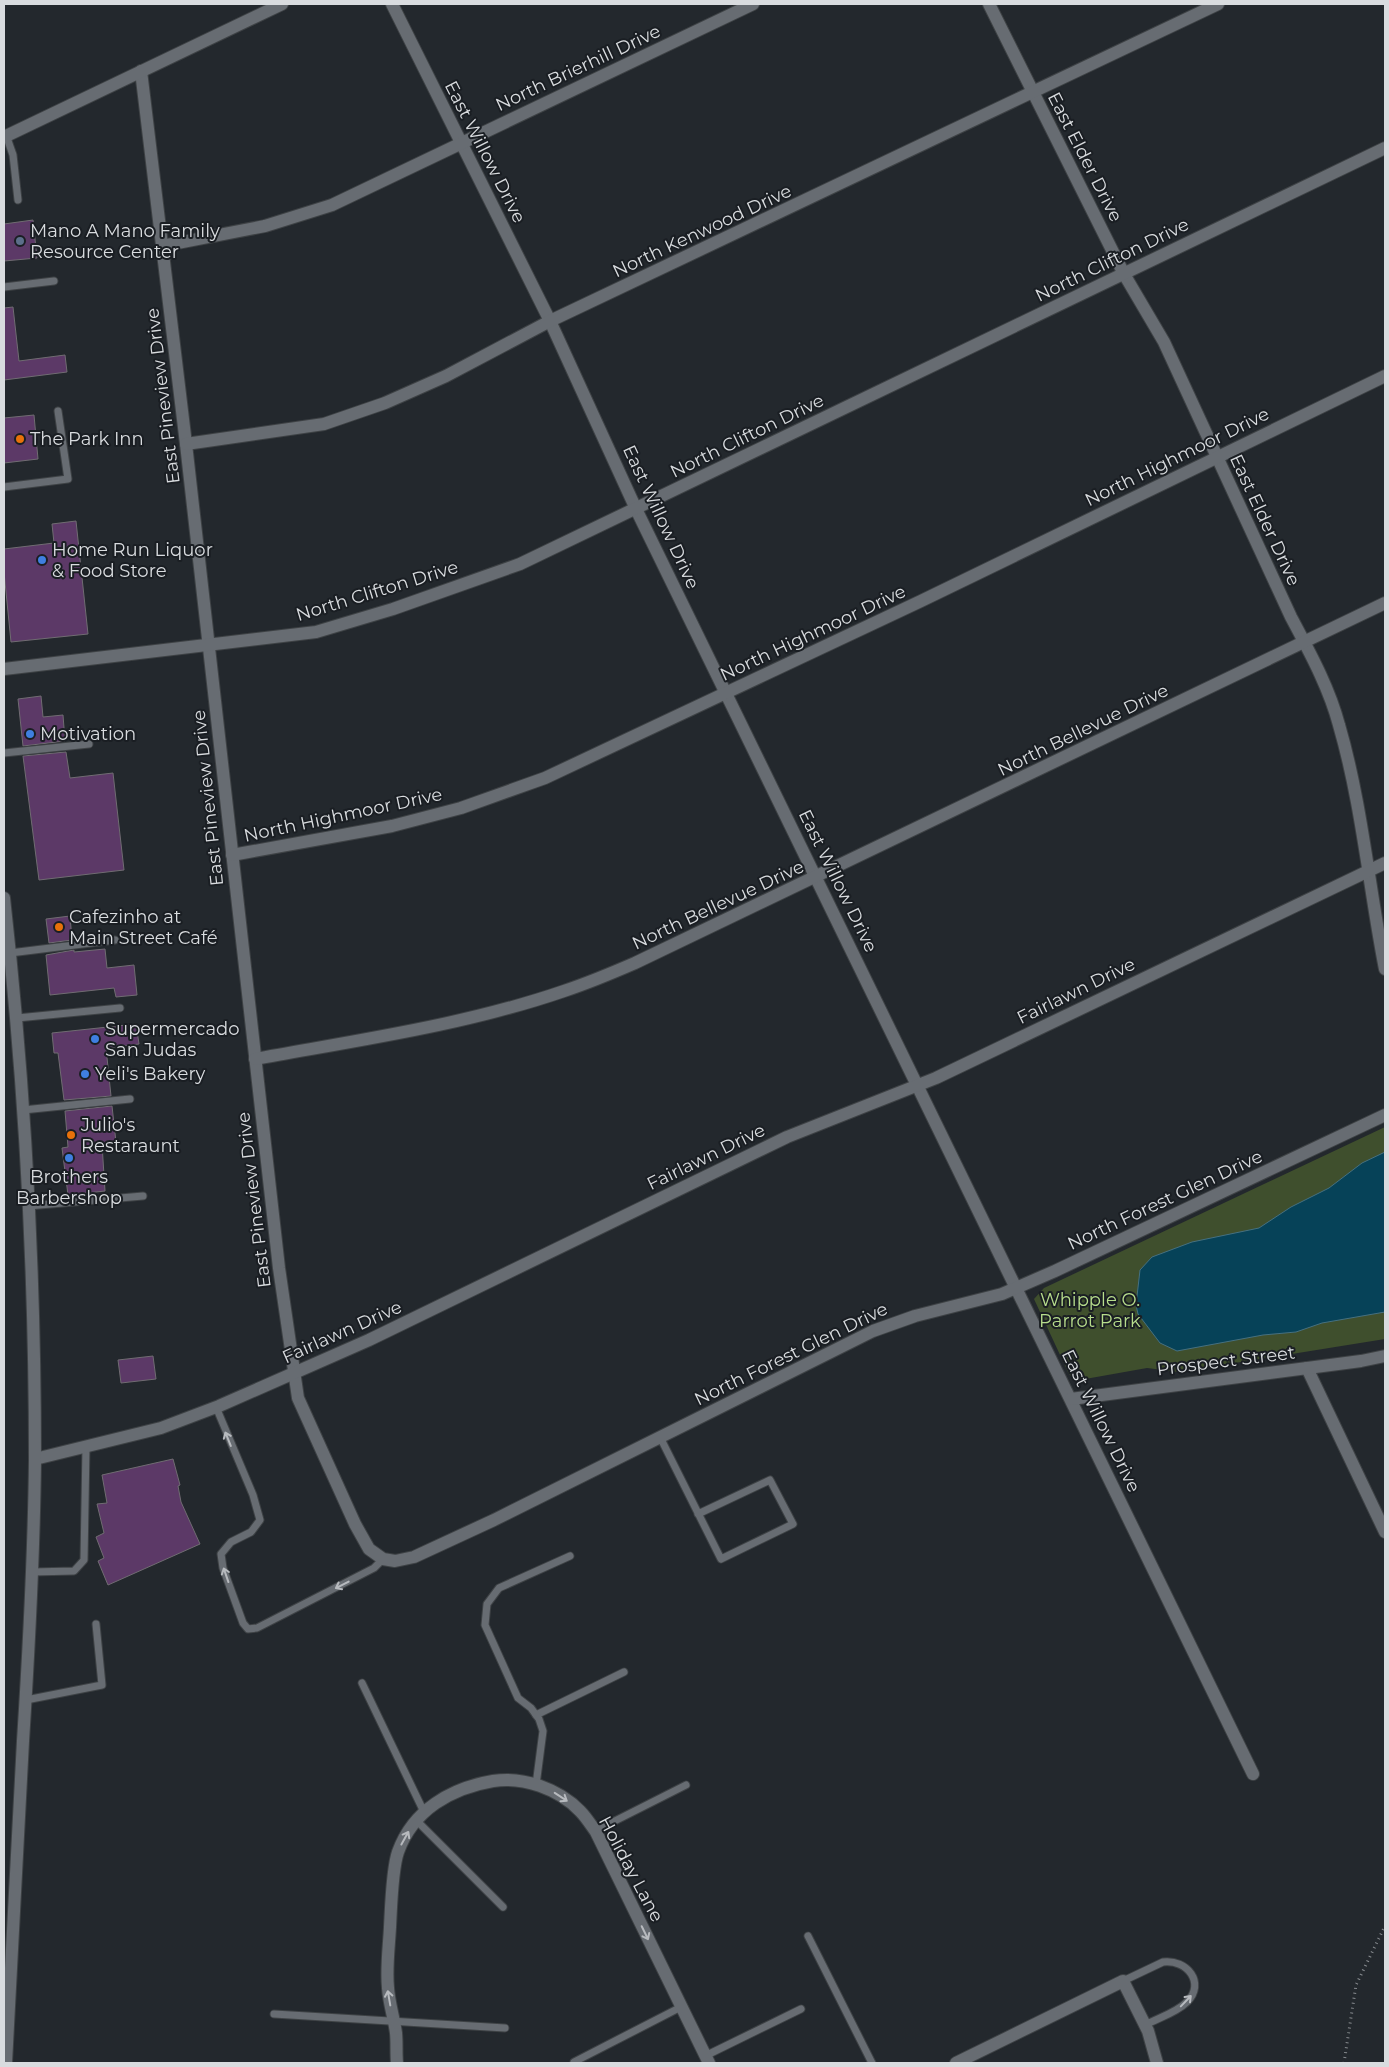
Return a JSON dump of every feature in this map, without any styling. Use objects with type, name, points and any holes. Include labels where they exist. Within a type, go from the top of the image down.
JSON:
[{"type":"street","points":[[5,136],[282,4]]},
{"type":"street","name":"East Willow Drive","points":[[392,4],[550,322],[636,509],[1253,1774]]},
{"type":"street","name":"North Brierhill Drive","points":[[162,246],[266,226],[332,205],[753,4]]},
{"type":"street","name":"East Elder Drive","points":[[989,4],[1124,274],[1164,342],[1291,617],[1314,660],[1339,723],[1354,784],[1385,969]]},
{"type":"street","name":"North Kenwood Drive","points":[[186,444],[324,424],[385,403],[446,376],[550,322],[1218,4]]},
{"type":"street","name":"East Pineview Drive","points":[[140,71],[186,444],[279,1268],[298,1398],[349,1510],[369,1549],[383,1559]]},
{"type":"street","name":"North Clifton Drive","points":[[4,669],[316,632],[393,609],[520,564],[1385,148]]},
{"type":"street","name":"North Highmoor Drive","points":[[232,856],[392,826],[460,808],[544,778],[726,693],[1385,376]]},
{"type":"street","name":"North Bellevue Drive","points":[[255,1059],[422,1028],[564,991],[635,963],[1385,603]]},
{"type":"street","name":"Fairlawn Drive","points":[[35,1459],[161,1428],[216,1407],[369,1340],[787,1137],[945,1073],[1385,863]]},
{"type":"street","points":[[4,898],[17,1018],[23,1110],[33,1311],[35,1459],[26,1700],[6,2063]]},
{"type":"street","name":"North Forest Glen Drive","points":[[383,1559],[395,1561],[414,1557],[494,1520],[873,1331],[915,1316],[1002,1294],[1385,1115]]},
{"type":"street","name":"Prospect Street","points":[[1071,1400],[1361,1361],[1385,1356]]},
{"type":"street","points":[[1307,1368],[1385,1532]]},
{"type":"street","name":"Holiday Lane","points":[[397,2063],[396,2035],[388,1988],[392,1902],[397,1854],[404,1838],[420,1816],[451,1793],[472,1785],[496,1781],[517,1781],[536,1785],[558,1794],[579,1810],[595,1831],[707,2060]]},
{"type":"street","points":[[956,2063],[1123,1981],[1145,2025],[1157,2063]]},
{"type":"lane","points":[[5,136],[13,155],[18,200]]},
{"type":"lane","points":[[4,287],[54,281]]},
{"type":"lane","points":[[4,487],[68,478],[58,411]]},
{"type":"lane","points":[[4,753],[89,744]]},
{"type":"lane","points":[[10,954],[115,940]]},
{"type":"lane","points":[[17,1018],[120,1008]]},
{"type":"lane","points":[[23,1110],[130,1099]]},
{"type":"lane","points":[[28,1206],[143,1196]]},
{"type":"lane","points":[[216,1407],[253,1495],[260,1520],[251,1532],[231,1542],[221,1554],[223,1568],[243,1623],[248,1629],[257,1628],[366,1573],[383,1559]]},
{"type":"lane","points":[[660,1437],[698,1514],[721,1559],[792,1524],[770,1480],[698,1514]]},
{"type":"lane","points":[[32,1572],[74,1571],[84,1560],[86,1447]]},
{"type":"lane","points":[[536,1785],[543,1731],[536,1715],[518,1698],[485,1625],[487,1604],[499,1588],[570,1556]]},
{"type":"lane","points":[[26,1700],[102,1684],[96,1624]]},
{"type":"lane","points":[[536,1715],[624,1672]]},
{"type":"lane","points":[[362,1683],[420,1816],[503,1907]]},
{"type":"lane","points":[[595,1831],[686,1785]]},
{"type":"lane","points":[[808,1936],[872,2063]]},
{"type":"lane","points":[[1123,1981],[1163,1962],[1183,1965],[1193,1976],[1194,1990],[1186,2002],[1145,2025]]},
{"type":"lane","points":[[574,2062],[681,2007]]},
{"type":"lane","points":[[707,2060],[801,2009]]},
{"type":"lane","points":[[274,2014],[505,2028]]},
{"type":"path","points":[[1344,2063],[1356,1985],[1385,1926]]},
{"type":"green space","name":"Whipple O. Parrot Park","points":[[1385,1127],[1385,1339],[1179,1372],[1147,1368],[1074,1381],[1034,1299],[1044,1288]]},
{"type":"water","points":[[1385,1152],[1385,1312],[1322,1323],[1296,1332],[1263,1335],[1177,1351],[1160,1343],[1138,1314],[1136,1305],[1140,1270],[1152,1257],[1192,1242],[1259,1228],[1291,1207],[1329,1188],[1362,1163]]},
{"type":"building","name":"Mano A Mano Family Resource Center","points":[[33,220],[37,258],[4,261],[4,224]]},
{"type":"building","points":[[13,307],[19,361],[65,355],[67,372],[4,380],[4,308]]},
{"type":"building","name":"The Park Inn","points":[[34,415],[38,459],[4,463],[4,418]]},
{"type":"building","points":[[76,521],[88,634],[11,642],[4,572],[4,549],[54,543],[52,524]]},
{"type":"building","points":[[41,696],[43,717],[63,715],[65,741],[23,746],[18,699]]},
{"type":"building","points":[[66,752],[70,778],[113,773],[124,870],[39,880],[23,756]]},
{"type":"building","name":"Cafezinho at Main Street Café","points":[[70,916],[72,940],[49,943],[46,919]]},
{"type":"building","points":[[105,949],[107,968],[134,965],[137,995],[116,997],[114,988],[50,995],[46,955],[74,950],[74,952]]},
{"type":"building","points":[[136,1024],[139,1044],[106,1048],[111,1096],[64,1100],[58,1053],[54,1053],[52,1033]]},
{"type":"building","points":[[112,1106],[116,1142],[102,1144],[105,1191],[68,1195],[62,1148],[68,1147],[65,1111]]},
{"type":"building","points":[[153,1356],[156,1379],[121,1383],[118,1360]]},
{"type":"building","points":[[173,1459],[180,1485],[178,1486],[181,1502],[200,1544],[108,1585],[98,1561],[104,1558],[96,1537],[104,1533],[97,1504],[107,1503],[102,1475]]},
{"type":"place","name":"Mano A Mano Family Resource Center","points":[[20,241]]},
{"type":"place","name":"The Park Inn","points":[[20,439]]},
{"type":"place","name":"Home Run Liquor & Food Store","points":[[42,560]]},
{"type":"place","name":"Motivation","points":[[30,734]]},
{"type":"place","name":"Cafezinho at Main Street Café","points":[[59,927]]},
{"type":"place","name":"Supermercado San Judas","points":[[95,1039]]},
{"type":"place","name":"Yeli's Bakery","points":[[85,1074]]},
{"type":"place","name":"Julio's Restaraunt","points":[[71,1135]]},
{"type":"place","name":"Brothers Barbershop","points":[[69,1158]]}]
